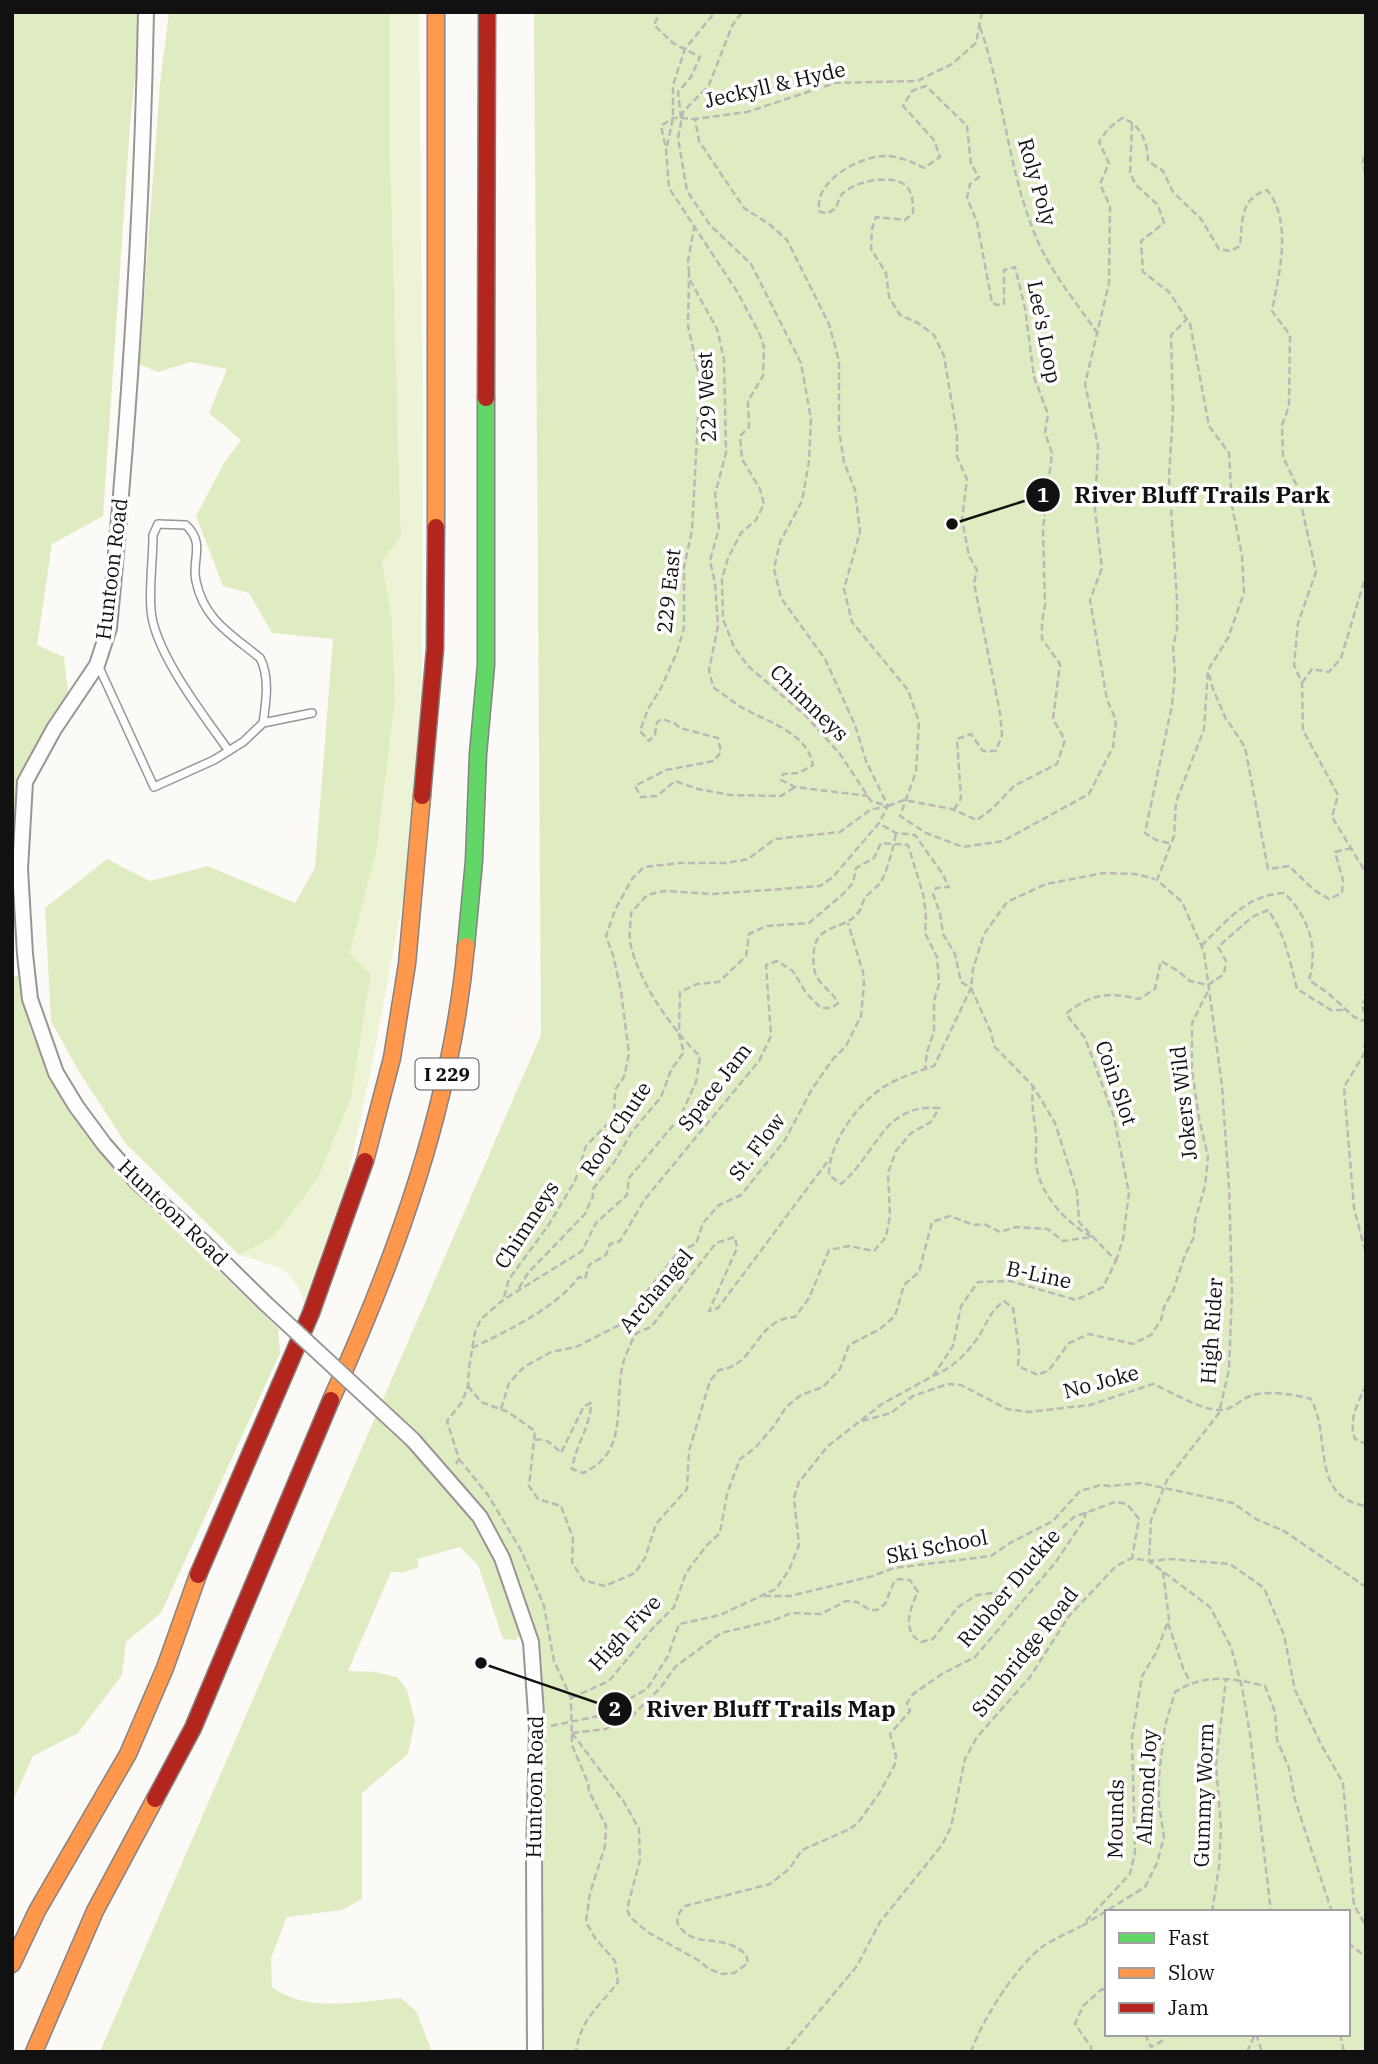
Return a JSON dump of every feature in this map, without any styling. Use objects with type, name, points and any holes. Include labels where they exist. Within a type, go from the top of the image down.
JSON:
[{"type":"highway","name":"I 229","points":[[12,1964],[37,1911],[128,1754],[165,1668],[198,1575],[311,1313],[337,1244],[363,1167],[392,1058],[407,964],[435,649],[438,413],[436,12]]},
{"type":"highway","name":"I 229","points":[[34,2052],[95,1911],[193,1728],[311,1443],[365,1326],[437,1115],[453,1046],[464,973],[474,862],[478,754],[486,665],[486,12]]},
{"type":"street","name":"Huntoon Road","points":[[146,12],[132,335],[109,628],[97,664],[54,729],[25,782],[16,869],[30,999],[56,1073],[90,1125],[137,1182],[413,1440],[480,1517],[502,1558],[521,1609],[532,1651],[537,1729],[534,1857],[535,2052]]},
{"type":"lane","points":[[229,751],[203,715],[159,641],[151,611],[153,535],[158,524],[186,525],[194,532],[198,553],[195,579],[212,620],[260,658],[264,665],[267,701],[263,723]]},
{"type":"lane","points":[[97,664],[154,787],[229,751],[263,723],[312,713]]},
{"type":"path","points":[[660,12],[654,25],[673,43],[699,57],[691,77],[678,92],[681,118]]},
{"type":"path","points":[[666,149],[673,118],[673,85],[685,49],[715,12]]},
{"type":"path","points":[[742,12],[733,26],[709,85],[683,112],[681,118],[678,138],[687,191],[710,225],[751,264],[801,363],[811,419],[809,461],[802,501],[780,542],[774,569],[781,598],[825,659],[855,725],[866,761],[888,806]]},
{"type":"path","name":"Jeckyll & Hyde","points":[[904,800],[916,772],[919,722],[908,690],[852,622],[844,589],[860,532],[855,491],[844,462],[839,431],[839,361],[829,324],[787,240],[744,208],[699,141],[695,119],[747,112],[835,83],[915,81],[952,64],[976,43],[982,12]]},
{"type":"path","name":"Roly Poly","points":[[979,25],[992,63],[1016,178],[1039,245],[1098,334]]},
{"type":"path","points":[[915,81],[920,88],[912,91],[903,106],[934,139],[940,157],[924,167],[886,155],[863,161],[845,169],[823,187],[817,202],[820,212],[828,213],[836,208],[841,195],[852,187],[887,180],[902,183],[910,192],[913,201],[913,213],[905,220],[876,217],[871,249],[886,273],[889,297],[900,315],[934,335],[944,356],[957,434],[957,457],[967,479],[962,519],[968,556],[976,570],[974,583],[1002,735],[996,751],[983,751],[971,734],[957,738],[961,799],[954,810]]},
{"type":"path","name":"Lee's Loop","points":[[904,800],[954,810],[976,820],[992,810],[1014,786],[1057,764],[1065,740],[1053,719],[1060,664],[1042,639],[1045,605],[1043,529],[1052,453],[1045,433],[1048,414],[1034,377],[1015,267],[1004,270],[1004,304],[992,303],[976,222],[967,198],[970,184],[979,177],[971,164],[967,126],[926,86],[920,88]]},
{"type":"path","points":[[673,118],[695,119]]},
{"type":"path","name":"Chimneys","points":[[673,118],[661,126],[669,188],[738,293],[764,347],[763,376],[755,385],[748,401],[749,428],[740,436],[742,459],[760,489],[764,504],[756,520],[741,533],[728,558],[722,579],[723,619],[734,647],[748,666],[806,716],[840,754],[871,801],[888,806]]},
{"type":"path","points":[[904,800],[900,816],[926,833],[963,847],[1003,841],[1090,794],[1113,747],[1116,720],[1107,700],[1090,600],[1102,568],[1095,510],[1098,446],[1085,384],[1109,283],[1110,206],[1100,184],[1109,163],[1100,142],[1108,129],[1122,118],[1132,121],[1148,145],[1148,161],[1163,172],[1173,192],[1201,219],[1219,249],[1230,251],[1240,246],[1245,206],[1254,194],[1267,190],[1276,201],[1282,247],[1272,311],[1290,335],[1289,406],[1282,425],[1283,457],[1297,486],[1316,572],[1298,623],[1294,665],[1301,684],[1303,730],[1338,795],[1332,817],[1366,873]]},
{"type":"path","points":[[468,1387],[481,1402],[508,1412],[535,1431],[529,1486],[538,1499],[561,1506],[573,1538],[572,1563],[583,1580],[604,1586],[635,1573],[645,1558],[656,1524],[687,1489],[689,1451],[710,1381],[719,1370],[730,1368],[747,1354],[758,1342],[765,1328],[782,1318],[795,1317],[809,1298],[829,1250],[849,1246],[874,1251],[886,1237],[890,1216],[888,1172],[896,1151],[911,1133],[931,1122],[939,1108],[920,1107],[894,1120],[854,1174],[841,1184],[829,1175],[829,1163],[842,1129],[878,1091],[934,1066],[971,988],[973,969],[984,933],[1007,902],[1046,884],[1104,873],[1135,874],[1157,880],[1174,836],[1176,802],[1204,729],[1208,670],[1228,638],[1244,593],[1242,555],[1232,506],[1228,453],[1209,426],[1190,324],[1169,292],[1143,272],[1141,241],[1164,223],[1158,205],[1136,185],[1130,173],[1132,121]]},
{"type":"path","points":[[1366,146],[1363,162],[1366,180]]},
{"type":"path","name":"229 West","points":[[694,228],[688,261],[691,283],[717,329],[723,359],[726,453],[715,494],[719,528],[710,561],[715,583],[718,626],[709,670],[713,687],[743,708],[783,727],[811,753],[813,765],[799,773],[783,774],[781,779],[794,788]]},
{"type":"path","name":"229 East","points":[[689,271],[688,326],[699,380],[692,531],[684,567],[684,628],[662,688],[648,709],[640,731],[649,741],[655,734],[657,722],[662,719],[680,728],[718,738],[721,752],[713,761],[666,770],[635,786],[641,797],[657,796],[675,781],[698,789],[730,794],[781,796],[794,788]]},
{"type":"path","points":[[1171,844],[1156,840],[1146,833],[1172,705],[1175,674],[1173,647],[1177,629],[1177,600],[1169,477],[1171,335],[1186,320]]},
{"type":"path","points":[[1301,684],[1312,669],[1329,672],[1340,658],[1366,575]]},
{"type":"path","points":[[1208,670],[1225,716],[1245,747],[1268,869],[1289,866],[1314,890],[1329,899],[1342,893],[1343,880],[1335,852],[1351,848]]},
{"type":"path","points":[[794,788],[868,796]]},
{"type":"path","points":[[446,1477],[459,1459],[447,1421],[462,1402],[468,1387],[472,1348],[481,1319],[503,1300],[582,1251],[596,1223],[627,1195],[629,1178],[680,1117],[696,1082],[699,1056],[679,1035],[646,982],[630,945],[631,913],[648,895],[664,891],[714,894],[820,886],[833,877],[879,823],[888,806],[904,800]]},
{"type":"path","name":"Chimneys","points":[[503,1300],[509,1279],[548,1226],[575,1181],[586,1146],[614,1117],[615,1090],[624,1077],[629,1054],[621,991],[606,936],[615,910],[632,879],[644,867],[680,863],[726,863],[748,859],[775,839],[840,832],[870,810],[888,806]]},
{"type":"path","points":[[879,823],[896,833],[915,835],[946,880],[949,887],[936,888],[933,894],[943,934],[955,954],[961,982],[971,988],[994,1046],[1033,1086],[1055,1123],[1077,1192],[1079,1222],[1116,1261]]},
{"type":"path","name":"Space Jam","points":[[472,1348],[523,1321],[569,1290],[579,1277],[585,1279],[590,1265],[606,1255],[610,1244],[620,1241],[645,1199],[759,1061],[771,1036],[766,965],[777,961],[793,971],[806,993],[821,1008],[832,1008],[838,1003],[832,991],[818,982],[814,968],[816,947],[820,936],[830,927],[848,923],[860,911],[864,900],[881,882],[896,833]]},
{"type":"path","name":"Root Chute","points":[[518,1290],[528,1273],[585,1214],[593,1196],[593,1189],[615,1161],[631,1133],[661,1097],[671,1070],[684,1052],[679,1035],[680,992],[697,984],[719,982],[746,956],[749,934],[766,926],[809,923],[853,883],[856,868],[874,858],[881,843],[894,844]]},
{"type":"path","points":[[894,844],[908,845],[924,897],[925,933],[937,957],[939,984],[934,1001],[934,1031],[925,1069]]},
{"type":"path","name":"High Rider","points":[[1149,1561],[1151,1520],[1167,1480],[1220,1410],[1229,1369],[1233,1292],[1222,1086],[1202,946],[1182,902],[1157,880]]},
{"type":"path","points":[[1202,946],[1246,904],[1266,894],[1284,892],[1299,907],[1308,932],[1314,954],[1308,980],[1328,993],[1354,1017],[1366,1021]]},
{"type":"path","points":[[1209,985],[1224,974],[1226,961],[1218,947],[1252,917],[1268,910],[1278,924],[1285,942],[1297,989],[1331,1010],[1346,1010]]},
{"type":"path","name":"St. Flow","points":[[501,1409],[509,1383],[524,1367],[551,1352],[576,1348],[639,1315],[645,1294],[679,1251],[696,1244],[703,1223],[719,1205],[741,1195],[785,1140],[813,1089],[833,1059],[846,1046],[862,1016],[863,972],[848,923]]},
{"type":"path","name":"Coin Slot","points":[[1116,1261],[1125,1228],[1129,1193],[1127,1180],[1114,1117],[1085,1038],[1066,1014],[1078,1004],[1103,994],[1139,999],[1155,989],[1161,961],[1189,981],[1209,985]]},
{"type":"path","name":"Jokers Wild","points":[[933,1376],[948,1370],[972,1346],[992,1310],[1004,1301],[1013,1308],[1019,1350],[1018,1366],[1038,1375],[1049,1370],[1069,1343],[1089,1334],[1133,1344],[1151,1335],[1161,1320],[1194,1237],[1195,1221],[1205,1186],[1209,1157],[1199,1118],[1192,1070],[1192,1023],[1209,990]]},
{"type":"path","points":[[1366,996],[1362,1005],[1366,1021]]},
{"type":"path","points":[[1366,1031],[1364,1054],[1344,1087],[1354,1208],[1366,1254]]},
{"type":"path","points":[[1033,1086],[1032,1111],[1040,1183],[1069,1221],[1092,1237]]},
{"type":"path","name":"Archangel","points":[[534,1440],[543,1438],[550,1441],[561,1452],[584,1406],[591,1403],[588,1424],[574,1455],[572,1469],[583,1473],[599,1464],[615,1437],[620,1418],[617,1396],[623,1359],[637,1334],[651,1327],[716,1243],[735,1237],[737,1248],[709,1311],[718,1308],[832,1155]]},
{"type":"path","name":"High Five","points":[[571,1698],[609,1681],[674,1606],[686,1573],[706,1546],[720,1533],[727,1494],[740,1459],[762,1440],[786,1407],[801,1395],[823,1387],[840,1369],[849,1345],[880,1329],[895,1316],[904,1285],[919,1272],[932,1222],[950,1216],[974,1225],[984,1224],[1000,1232],[1016,1227],[1048,1229],[1063,1241],[1092,1237]]},
{"type":"path","name":"B-Line","points":[[537,1729],[598,1716],[647,1689],[668,1656],[679,1623],[720,1615],[776,1589],[799,1545],[794,1498],[799,1482],[828,1446],[882,1404],[933,1376],[953,1346],[961,1306],[978,1282],[1010,1281],[1076,1300],[1103,1287],[1116,1261]]},
{"type":"path","name":"No Joke","points":[[859,1422],[891,1413],[913,1396],[948,1384],[961,1385],[1007,1409],[1028,1412],[1090,1405],[1153,1384],[1192,1402],[1220,1410]]},
{"type":"path","points":[[1366,1385],[1353,1416],[1352,1429],[1355,1439],[1366,1444]]},
{"type":"path","points":[[1220,1410],[1236,1405],[1250,1396],[1295,1395],[1311,1399],[1321,1426],[1325,1449],[1324,1465],[1328,1477],[1336,1492],[1356,1504],[1366,1506]]},
{"type":"path","name":"Ski School","points":[[761,1596],[790,1596],[873,1576],[894,1568],[991,1556],[1053,1521],[1080,1491],[1101,1485],[1141,1483],[1233,1503],[1256,1519],[1284,1531],[1366,1587]]},
{"type":"path","points":[[572,1733],[606,1729],[619,1721],[628,1720],[661,1687],[675,1667],[721,1633],[772,1621],[791,1613],[821,1614],[846,1601],[857,1602],[870,1610],[877,1610],[885,1604],[894,1582],[899,1579],[910,1580],[918,1592],[908,1618],[910,1632],[920,1642],[933,1639],[958,1607],[977,1595],[995,1594],[1009,1586],[1034,1562],[1051,1538],[1074,1517],[1115,1502],[1127,1504],[1139,1519],[1132,1558],[1230,1564],[1265,1588],[1284,1635],[1295,1690],[1343,1783],[1354,1905],[1366,1926]]},
{"type":"path","name":"Rubber Duckie","points":[[572,1733],[624,1802],[639,1829],[640,1860],[626,1909],[630,1917],[649,1934],[698,1960],[709,1969],[722,1974],[734,1973],[748,1963],[746,1954],[729,1944],[698,1940],[684,1934],[677,1922],[679,1913],[685,1906],[770,1884],[789,1869],[802,1850],[858,1823],[890,1776],[896,1756],[890,1734],[907,1717],[910,1711],[908,1703],[913,1694],[942,1674],[975,1657],[1055,1563],[1084,1520],[1086,1512]]},
{"type":"path","name":"Sunbridge Road","points":[[785,2052],[857,1966],[880,1922],[942,1845],[951,1827],[965,1759],[977,1737],[1030,1678],[1069,1616],[1116,1566],[1132,1558]]},
{"type":"path","points":[[1149,1561],[1210,1607],[1231,1647],[1250,1734],[1270,1910]]},
{"type":"path","name":"Mounds","points":[[971,2052],[997,2004],[1021,1970],[1042,1947],[1082,1926],[1130,1874],[1135,1852],[1132,1738],[1142,1675],[1156,1653],[1167,1622],[1163,1572]]},
{"type":"path","points":[[1167,1622],[1190,1682],[1240,1679],[1265,1686],[1275,1712],[1277,1740],[1289,1769],[1295,1800],[1331,1910]]},
{"type":"path","name":"Gummy Worm","points":[[1212,1910],[1219,1867],[1221,1828],[1216,1764],[1226,1679]]},
{"type":"path","name":"Almond Joy","points":[[1108,1910],[1145,1887],[1157,1863],[1164,1838],[1159,1805],[1159,1776],[1165,1726],[1175,1692],[1190,1682]]},
{"type":"path","points":[[572,1721],[572,1745],[589,1791],[606,1826],[605,1846],[590,1893],[586,1922],[595,1938],[615,1961],[618,1982],[587,2018],[579,2032],[576,2052]]},
{"type":"path","name":"Almond Joy","points":[[1082,1926],[1105,1912]]},
{"type":"path","points":[[1350,1944],[1366,1957]]},
{"type":"path","points":[[1091,2052],[1091,2046],[1075,2024],[1083,2006],[1102,1989],[1105,1990]]},
{"type":"path","points":[[1146,2036],[1151,2047],[1163,2041],[1162,2036]]},
{"type":"path","points":[[1247,2052],[1255,2036]]},
{"type":"green space","points":[[12,12],[141,12],[141,20],[130,125],[103,516],[52,544],[37,645],[64,657],[68,691],[31,787],[19,855],[12,861]]},
{"type":"green space","points":[[169,12],[390,12],[390,151],[401,536],[382,562],[392,619],[395,700],[377,848],[350,953],[371,975],[351,1098],[317,1180],[273,1237],[239,1255],[126,1144],[78,1070],[51,1021],[45,908],[107,859],[150,881],[208,866],[295,903],[315,868],[333,639],[272,633],[249,593],[223,586],[196,516],[224,463],[241,440],[209,413],[227,369],[191,362],[158,372],[139,364],[160,84]]},
{"type":"green space","points":[[390,12],[419,12],[423,411],[422,678],[405,888],[372,1065],[347,1181],[304,1301],[287,1273],[239,1255],[273,1237],[351,1098],[371,976],[350,953],[377,848],[395,700],[392,619],[382,562],[401,536],[390,151]]},
{"type":"green space","points":[[534,12],[1366,12],[1366,2052],[531,2052],[532,1918],[526,1631],[515,1640],[503,1639],[478,1565],[460,1547],[417,1559],[419,1567],[404,1572],[391,1572],[348,1671],[375,1672],[397,1677],[407,1690],[415,1721],[408,1754],[362,1793],[362,1899],[342,1910],[287,1917],[271,1958],[272,1987],[302,2001],[334,2004],[401,1998],[416,2011],[432,2052],[100,2052],[541,1035]]},
{"type":"green space","points":[[12,976],[22,976],[30,1029],[58,1091],[134,1191],[278,1328],[280,1353],[161,1613],[126,1642],[122,1675],[78,1733],[33,1756],[12,1803]]},
{"type":"traffic: fast","points":[[466,946],[486,665],[486,398]]},
{"type":"traffic: slow","points":[[436,12],[436,527]]},
{"type":"traffic: slow","points":[[365,1161],[392,1058],[407,964],[422,796]]},
{"type":"traffic: slow","points":[[331,1400],[378,1291],[418,1179],[448,1063],[466,946]]},
{"type":"traffic: slow","points":[[12,1964],[37,1911],[128,1754],[165,1668],[198,1575]]},
{"type":"traffic: slow","points":[[34,2052],[95,1911],[155,1799]]},
{"type":"traffic: jam","points":[[486,398],[487,12]]},
{"type":"traffic: jam","points":[[422,796],[435,649],[436,527]]},
{"type":"traffic: jam","points":[[198,1575],[311,1313],[365,1161]]},
{"type":"traffic: jam","points":[[155,1799],[193,1728],[331,1400]]},
{"type":"place","name":"River Bluff Trails Park","points":[[952,524]]},
{"type":"place","name":"River Bluff Trails Map","points":[[481,1663]]}]
